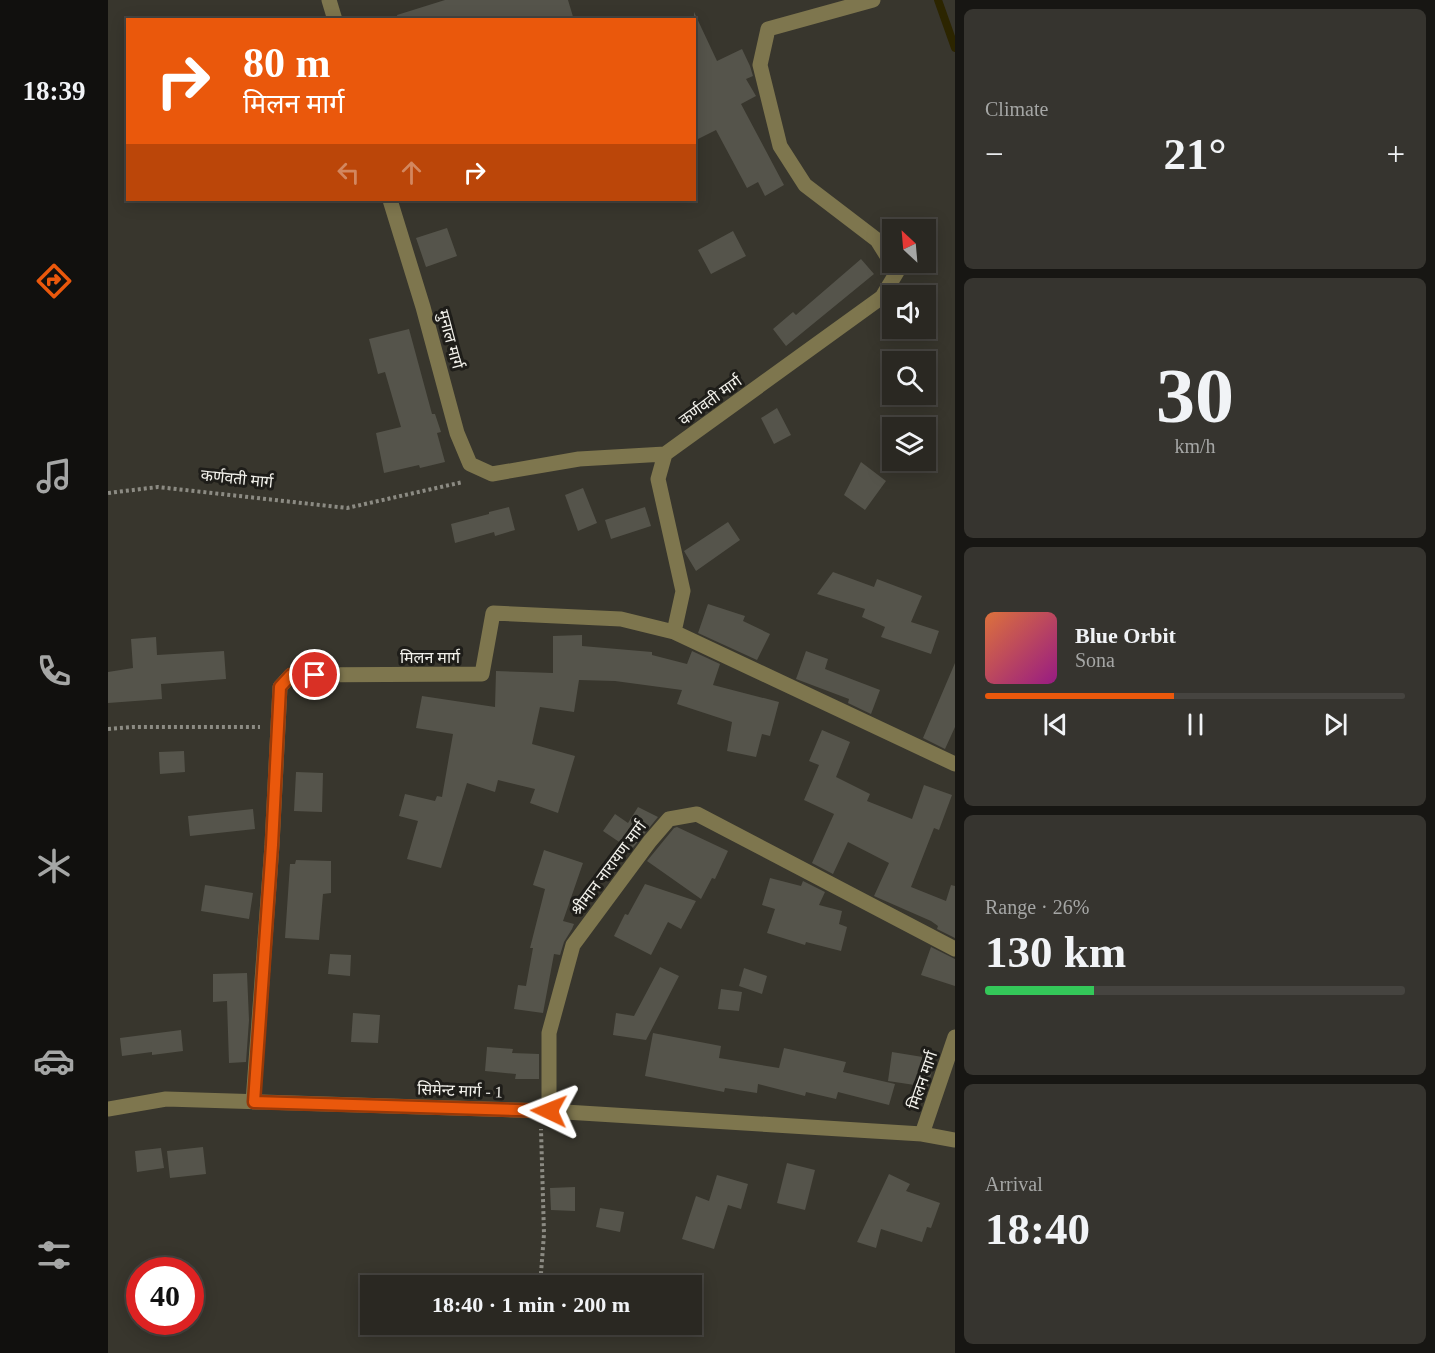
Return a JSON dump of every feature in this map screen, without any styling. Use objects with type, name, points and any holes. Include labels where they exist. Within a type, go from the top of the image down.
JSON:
[{"type":"street","points":[[329,0],[334,18]]},
{"type":"street","name":"कर्णवती मार्ग","points":[[665,454],[882,297],[897,272],[877,240],[805,185],[780,146],[760,65],[768,29],[873,0]]},
{"type":"street","name":"मुनाल मार्ग","points":[[390,201],[423,307],[457,434],[470,464],[492,474]]},
{"type":"street","points":[[492,474],[579,459],[665,454],[658,479],[683,591],[674,632]]},
{"type":"street","name":"मिलन मार्ग","points":[[254,1102],[272,845],[280,687],[291,675],[482,674],[493,613],[621,619],[674,632],[955,765]]},
{"type":"street","name":"श्रीमान नारायण मार्ग","points":[[545,1111],[549,1033],[573,945],[669,819],[697,814],[955,949]]},
{"type":"street","name":"मिलन मार्ग","points":[[922,1134],[955,1037]]},
{"type":"street","name":"सिमेन्ट मार्ग - 1","points":[[108,1109],[166,1099],[545,1111],[922,1134],[955,1140]]},
{"type":"path","name":"कर्णवती मार्ग","points":[[108,493],[158,487],[347,508],[492,474]]},
{"type":"path","points":[[108,729],[277,726]]},
{"type":"path","points":[[541,1275],[544,1234],[545,1111]]},
{"type":"building","points":[[445,0],[568,0],[573,18],[398,18],[397,15]]},
{"type":"building","points":[[694,12],[717,61],[742,49],[750,66],[753,76],[746,79],[756,96],[741,104],[784,185],[765,196],[758,182],[747,188],[716,130],[696,140],[696,18],[694,18]]},
{"type":"building","points":[[447,228],[457,256],[426,267],[416,238]]},
{"type":"building","points":[[733,231],[746,256],[711,274],[698,250]]},
{"type":"building","points":[[861,259],[874,274],[786,346],[773,329],[793,312],[796,315]]},
{"type":"building","points":[[409,329],[432,414],[435,414],[441,432],[437,433],[445,462],[384,473],[376,433],[401,427],[385,372],[378,374],[369,339]]},
{"type":"building","points":[[777,408],[791,435],[774,444],[761,418]]},
{"type":"building","points":[[861,462],[886,481],[865,510],[844,495]]},
{"type":"building","points":[[583,488],[597,523],[578,531],[565,495]]},
{"type":"building","points":[[509,507],[515,530],[495,536],[494,532],[455,543],[451,524]]},
{"type":"building","points":[[645,507],[651,526],[611,539],[605,520]]},
{"type":"building","points":[[728,522],[740,540],[696,571],[684,551]]},
{"type":"building","points":[[833,572],[874,587],[877,579],[922,596],[911,622],[939,631],[931,654],[881,637],[885,627],[862,617],[865,609],[817,594]]},
{"type":"building","points":[[708,604],[745,616],[743,621],[770,634],[757,660],[698,633]]},
{"type":"building","points":[[582,635],[582,646],[652,652],[652,655],[687,664],[692,651],[720,664],[713,685],[779,702],[770,736],[762,734],[756,757],[727,751],[732,722],[677,704],[682,690],[615,681],[579,680],[574,712],[540,707],[532,744],[575,756],[558,813],[530,803],[535,789],[498,780],[495,792],[467,783],[441,868],[407,859],[418,821],[399,816],[405,794],[435,801],[437,796],[442,797],[453,734],[416,728],[422,696],[495,707],[496,671],[553,673],[553,636]]},
{"type":"building","points":[[156,637],[157,655],[224,651],[226,679],[161,684],[162,699],[108,703],[108,672],[133,668],[131,639]]},
{"type":"building","points":[[806,651],[828,659],[825,669],[880,690],[871,714],[848,703],[849,699],[796,679]]},
{"type":"building","points":[[955,663],[955,727],[945,749],[923,738]]},
{"type":"building","points":[[822,730],[850,742],[836,777],[870,794],[867,801],[912,819],[924,785],[952,795],[939,830],[934,828],[911,887],[946,901],[951,885],[955,886],[955,938],[937,929],[938,926],[931,921],[874,896],[889,863],[848,842],[833,874],[812,863],[834,814],[804,800],[819,765],[809,761]]},
{"type":"building","points":[[184,751],[185,772],[160,774],[159,752]]},
{"type":"building","points":[[296,772],[323,773],[322,812],[294,811]]},
{"type":"building","points":[[638,807],[658,817],[631,850],[603,831],[615,814],[628,823]]},
{"type":"building","points":[[253,809],[255,829],[190,836],[188,816]]},
{"type":"building","points":[[677,827],[728,851],[715,879],[712,878],[701,899],[647,861]]},
{"type":"building","points":[[544,850],[583,863],[563,921],[574,924],[560,955],[554,954],[543,1013],[514,1009],[518,985],[526,986],[533,948],[530,948],[545,889],[533,885]]},
{"type":"building","points":[[296,860],[331,861],[331,893],[323,894],[319,940],[285,938],[290,864],[295,864]]},
{"type":"building","points":[[770,878],[801,886],[803,881],[825,892],[819,905],[842,911],[839,924],[847,927],[841,951],[806,942],[805,945],[767,933],[775,909],[762,905]]},
{"type":"building","points":[[645,884],[696,901],[681,929],[668,922],[651,955],[614,936],[625,914],[628,915]]},
{"type":"building","points":[[205,885],[253,893],[249,919],[201,911]]},
{"type":"building","points":[[931,947],[955,959],[955,986],[921,975]]},
{"type":"building","points":[[330,954],[351,955],[350,976],[328,974]]},
{"type":"building","points":[[660,967],[679,976],[646,1040],[613,1035],[616,1013],[634,1016]]},
{"type":"building","points":[[744,968],[767,976],[762,994],[739,986]]},
{"type":"building","points":[[247,973],[249,1020],[246,1062],[229,1063],[227,1001],[213,1002],[213,974]]},
{"type":"building","points":[[721,989],[742,992],[739,1011],[718,1009]]},
{"type":"building","points":[[353,1013],[380,1015],[378,1043],[351,1042]]},
{"type":"building","points":[[181,1030],[183,1051],[122,1056],[120,1038]]},
{"type":"building","points":[[653,1033],[721,1046],[719,1058],[779,1068],[784,1048],[846,1062],[843,1072],[895,1084],[889,1105],[838,1092],[836,1099],[806,1092],[805,1096],[758,1084],[757,1093],[725,1088],[724,1092],[645,1076]]},
{"type":"building","points":[[487,1047],[513,1049],[512,1053],[539,1054],[539,1079],[515,1079],[516,1074],[485,1071]]},
{"type":"building","points":[[892,1052],[935,1059],[928,1087],[888,1081]]},
{"type":"building","points":[[203,1147],[206,1174],[170,1178],[167,1151]]},
{"type":"building","points":[[161,1148],[164,1168],[137,1172],[135,1151]]},
{"type":"building","points":[[787,1163],[815,1170],[805,1210],[777,1203]]},
{"type":"building","points":[[889,1174],[910,1184],[906,1191],[940,1203],[931,1228],[927,1227],[922,1242],[881,1229],[876,1248],[857,1242]]},
{"type":"building","points":[[717,1175],[748,1184],[741,1209],[728,1205],[714,1249],[682,1239],[696,1196],[709,1201]]},
{"type":"building","points":[[575,1187],[575,1211],[551,1210],[550,1188]]},
{"type":"building","points":[[600,1208],[624,1212],[620,1232],[596,1227]]},
{"type":"waterway","points":[[938,0],[955,48]]},
{"type":"route","points":[[315,675],[291,675],[280,687],[272,845],[254,1102],[549,1111]]}]
